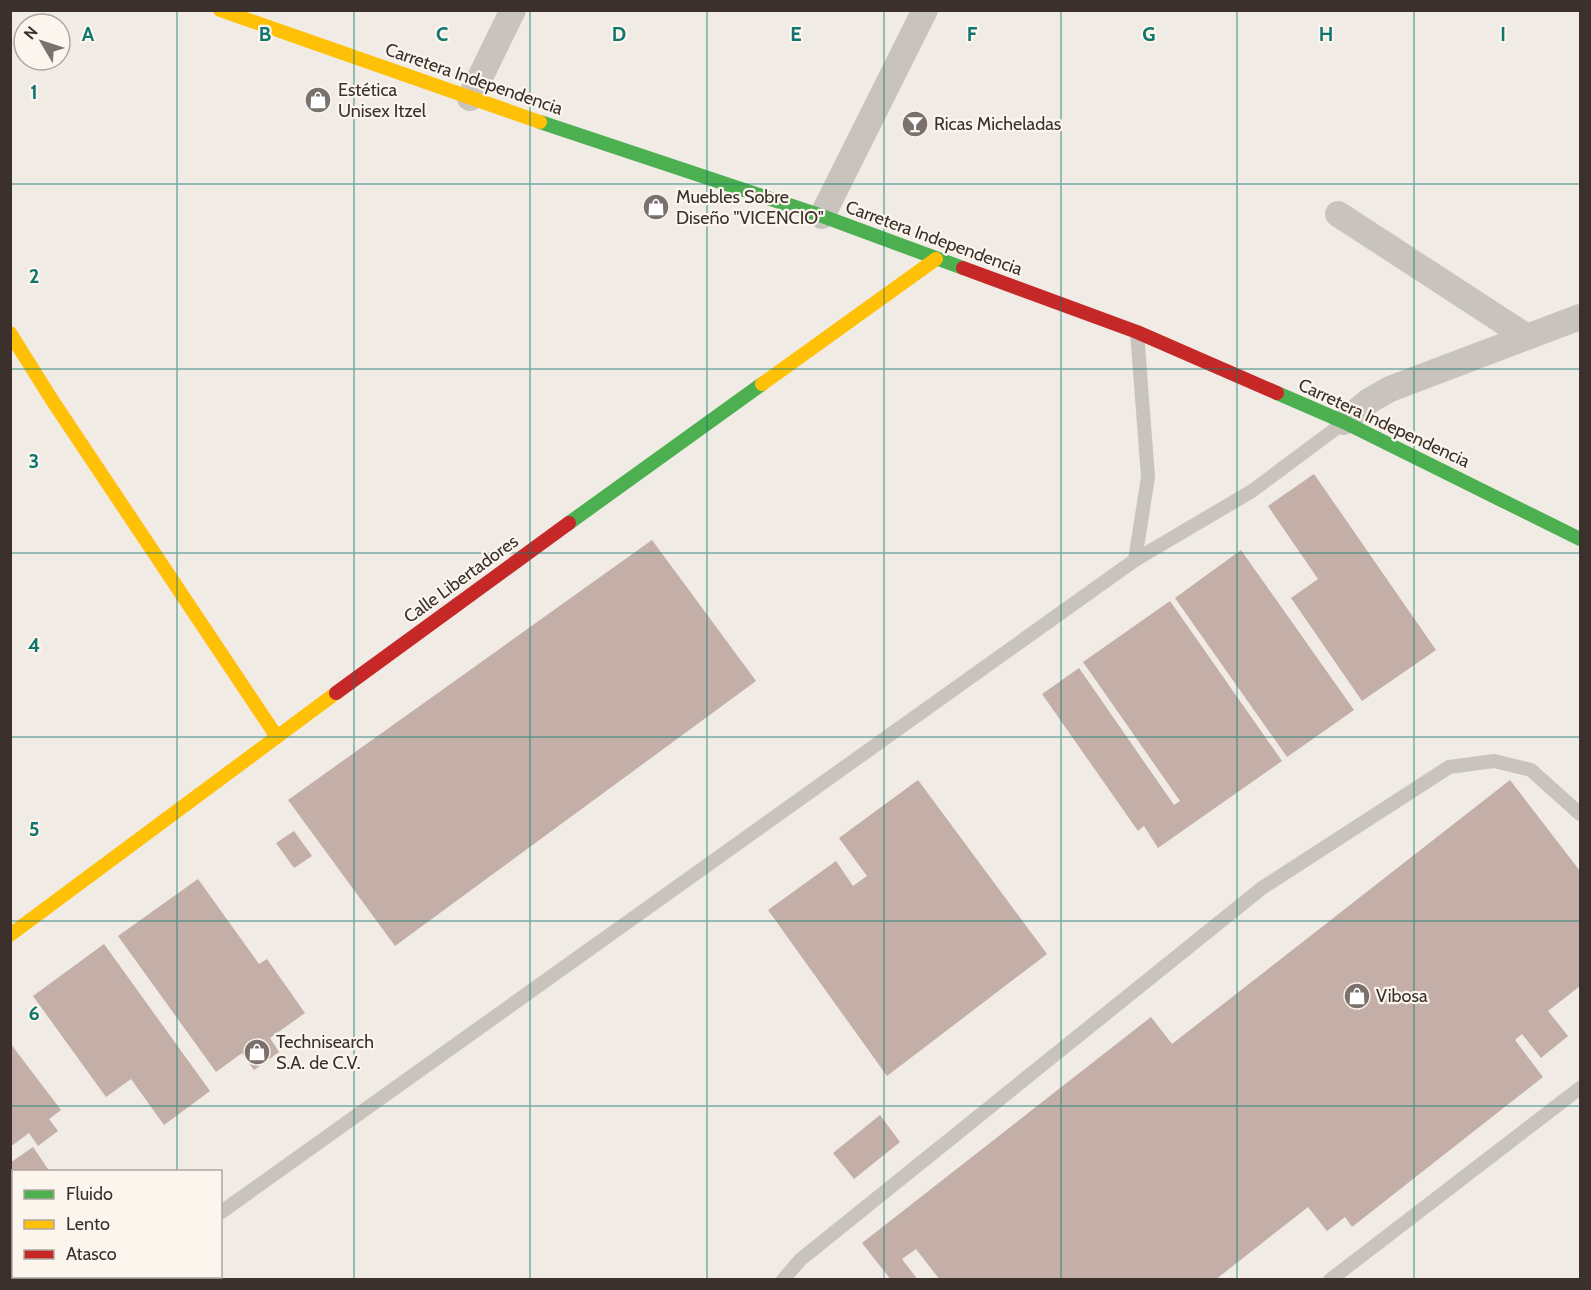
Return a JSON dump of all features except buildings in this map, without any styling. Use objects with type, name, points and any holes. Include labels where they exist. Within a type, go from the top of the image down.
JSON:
[{"type":"street","name":"Carretera Independencia","points":[[220,10],[470,98],[822,216],[1137,332],[1344,422],[1581,539]]},
{"type":"street","points":[[470,98],[513,10]]},
{"type":"street","points":[[822,216],[926,10]]},
{"type":"street","points":[[1338,214],[1527,337]]},
{"type":"street","name":"Calle Libertadores","points":[[12,929],[465,598],[936,259]]},
{"type":"street","points":[[1344,422],[1390,389],[1581,317]]},
{"type":"street","points":[[10,333],[52,400],[277,737]]},
{"type":"lane","points":[[1135,560],[1148,477],[1137,332]]},
{"type":"lane","points":[[222,1212],[1135,560],[1252,491],[1344,422]]},
{"type":"lane","points":[[783,1280],[800,1260],[1262,888],[1449,767],[1494,761],[1531,770],[1581,814]]},
{"type":"lane","points":[[1330,1280],[1581,1088]]},
{"type":"traffic: fast","points":[[540,122],[822,216],[963,268]]},
{"type":"traffic: fast","points":[[569,523],[762,384]]},
{"type":"traffic: fast","points":[[1277,393],[1344,422],[1580,539]]},
{"type":"traffic: slow","points":[[220,10],[540,122]]},
{"type":"traffic: slow","points":[[762,384],[936,259]]},
{"type":"traffic: slow","points":[[10,333],[52,400],[277,737]]},
{"type":"traffic: slow","points":[[10,935],[336,693]]},
{"type":"traffic: jam","points":[[963,268],[1137,332],[1277,393]]},
{"type":"traffic: jam","points":[[336,693],[569,523]]},
{"type":"place","name":"Estética Unisex Itzel","points":[[318,100]]},
{"type":"place","name":"Ricas Micheladas","points":[[915,124]]},
{"type":"place","name":"Muebles Sobre Diseño \"VICENCIO\"","points":[[656,207]]},
{"type":"place","name":"Vibosa","points":[[1357,996]]},
{"type":"place","name":"Technisearch S.A. de C.V.","points":[[257,1052]]}]
